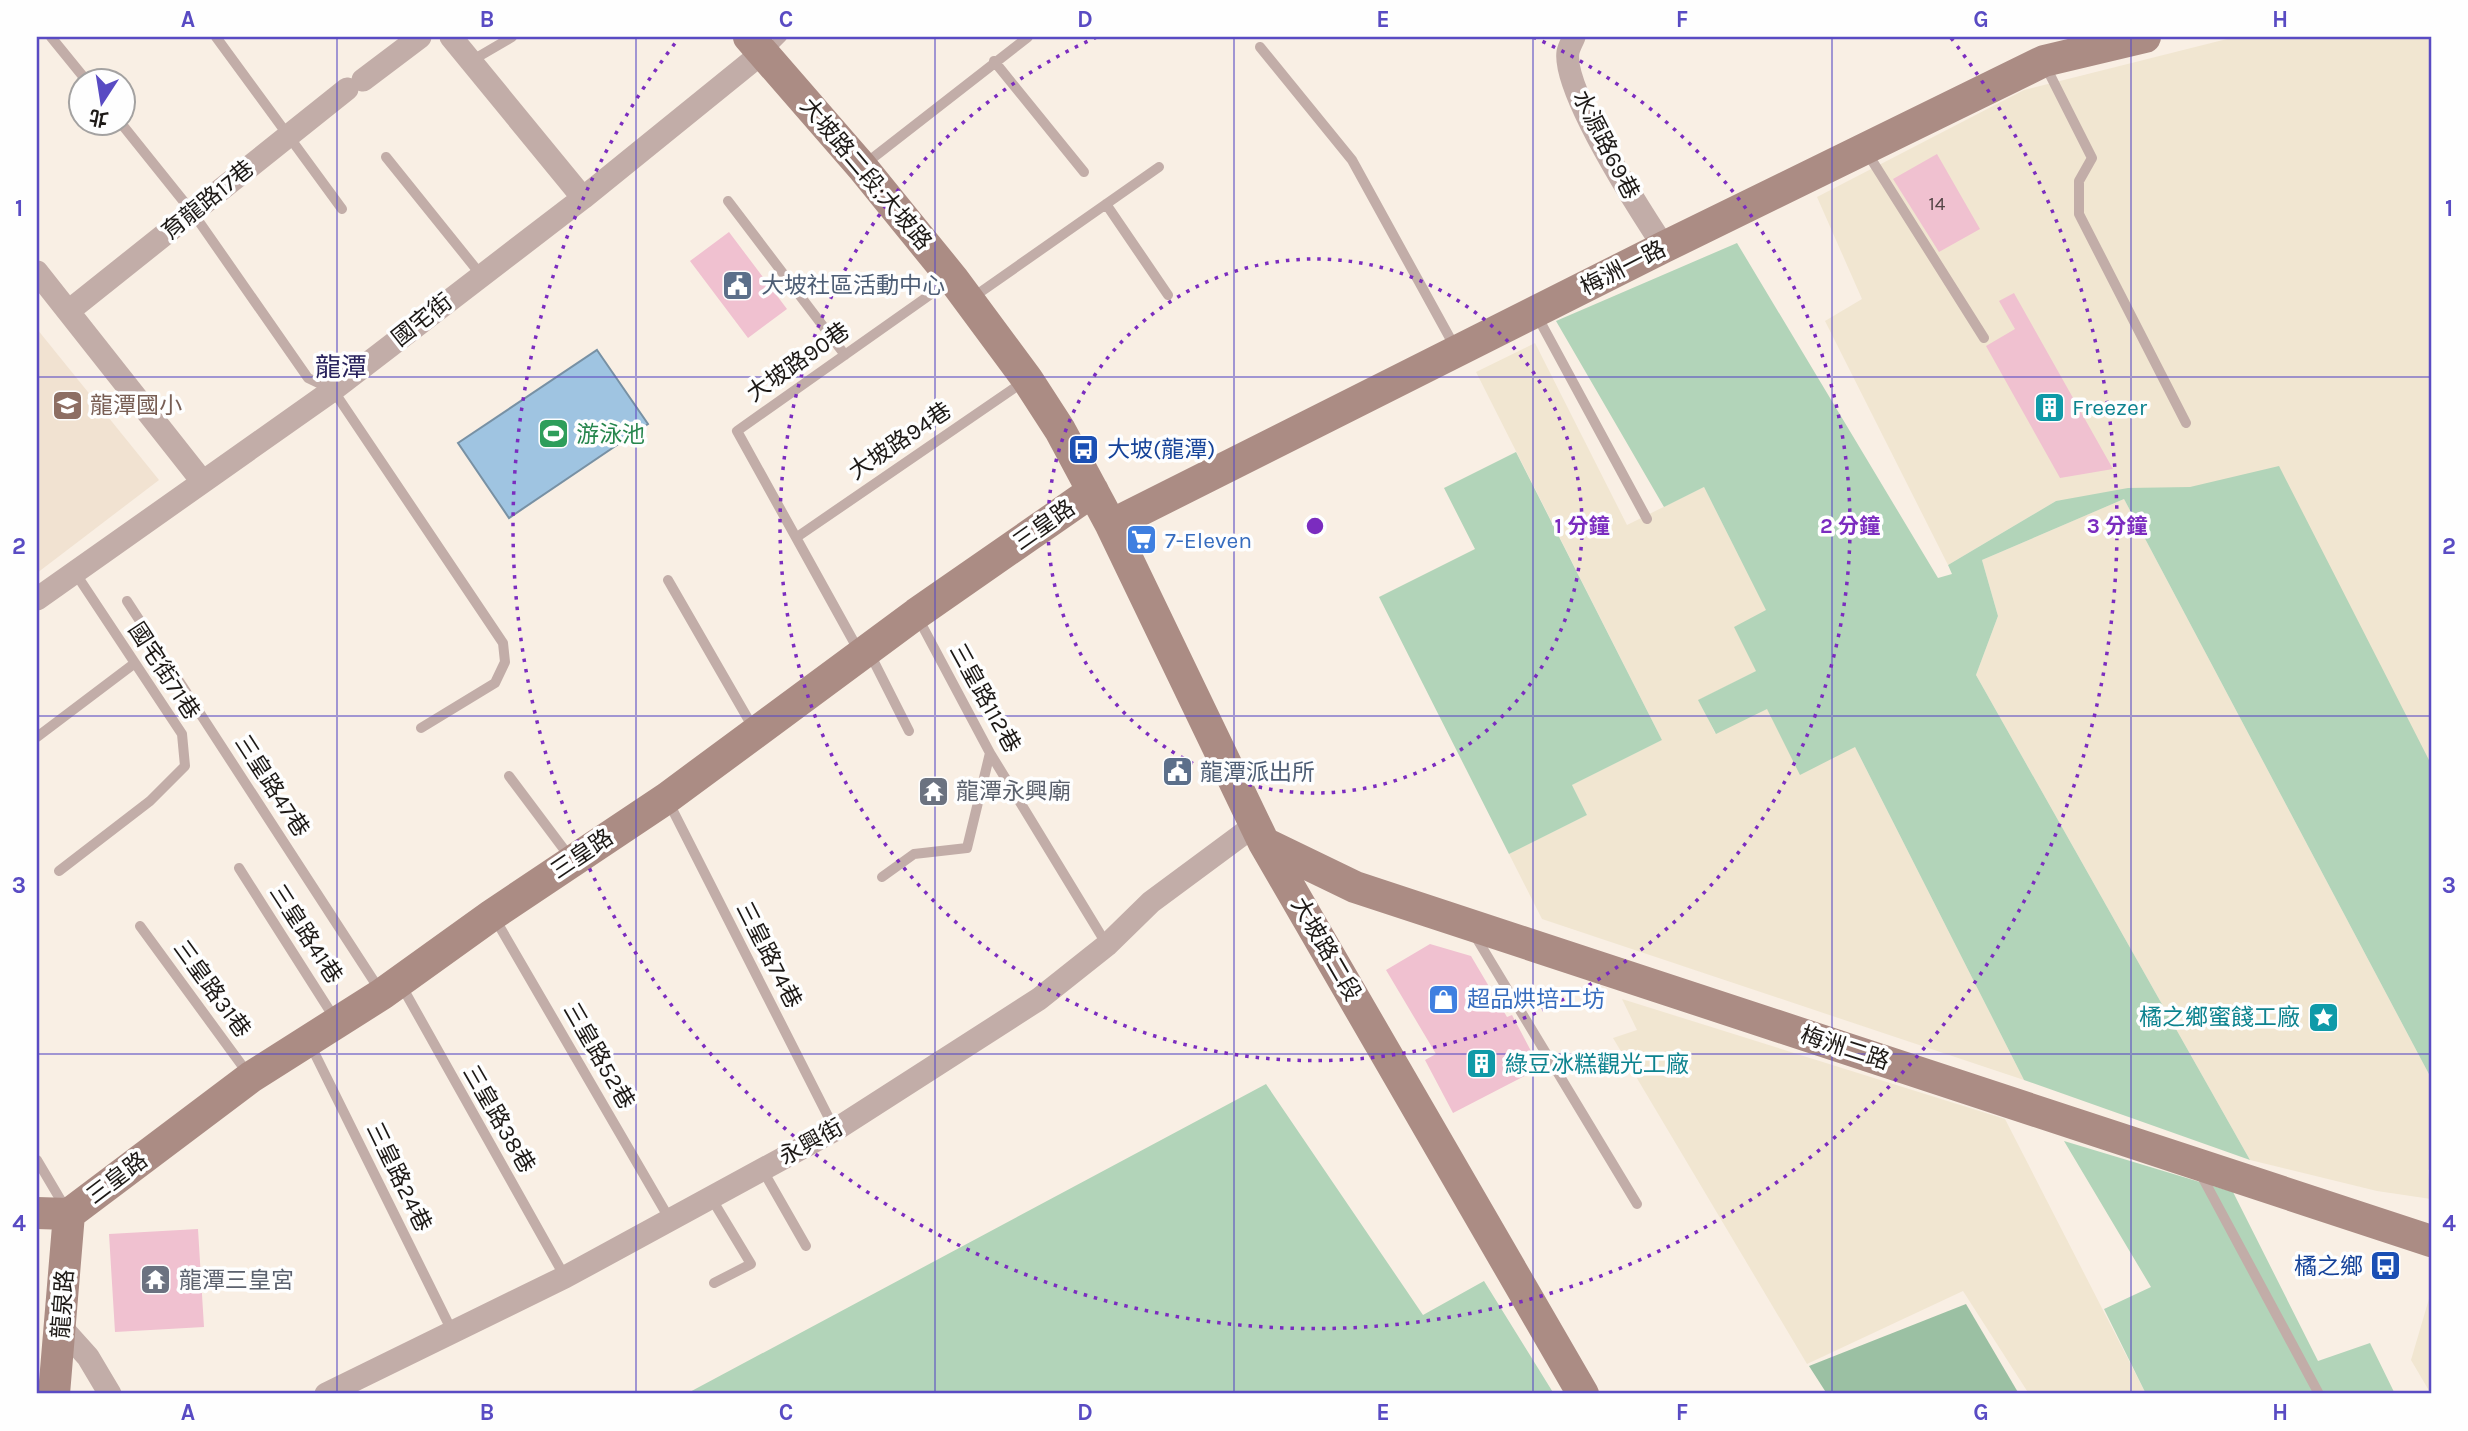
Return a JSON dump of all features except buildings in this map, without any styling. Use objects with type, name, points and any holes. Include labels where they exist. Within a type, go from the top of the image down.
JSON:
[{"type":"street","name":"育龍路17巷","points":[[70,310],[289,135],[420,37]]},
{"type":"street","points":[[451,37],[583,198]]},
{"type":"street","name":"水源路69巷","points":[[1574,37],[1568,54],[1572,77],[1594,129],[1664,247]]},
{"type":"street","name":"梅洲一路","points":[[1111,525],[1664,247],[2043,61],[2145,37]]},
{"type":"street","name":"大坡路二段;大坡路","points":[[764,42],[961,290],[1027,379],[1093,491]]},
{"type":"street","name":"國宅街","points":[[37,599],[333,390],[583,198],[764,42]]},
{"type":"street","points":[[37,272],[70,310],[202,481]]},
{"type":"street","name":"大坡路二段","points":[[1093,491],[1260,834],[1583,1394]]},
{"type":"street","name":"三皇路","points":[[69,1214],[251,1077],[337,1023],[667,798],[916,614],[1093,491]]},
{"type":"street","name":"梅洲二路","points":[[1260,834],[1355,887],[2431,1241]]},
{"type":"street","name":"永興街","points":[[326,1394],[565,1277],[835,1130],[1039,999],[1107,945],[1151,902],[1260,834]]},
{"type":"street","points":[[37,1213],[69,1214]]},
{"type":"street","points":[[37,1231],[69,1214]]},
{"type":"street","name":"龍泉路","points":[[58,1386],[69,1214]]},
{"type":"street","points":[[61,1327],[88,1357],[110,1394]]},
{"type":"lane","points":[[51,37],[75,66]]},
{"type":"lane","points":[[216,37],[342,209]]},
{"type":"lane","points":[[471,61],[512,37]]},
{"type":"lane","points":[[862,167],[1028,37]]},
{"type":"lane","points":[[1261,47],[1352,160],[1458,351]]},
{"type":"lane","points":[[994,61],[1084,172]]},
{"type":"lane","points":[[2043,61],[2092,158],[2079,181],[2079,214],[2186,423]]},
{"type":"lane","points":[[131,136],[193,213],[308,377],[333,390],[503,643],[505,662],[495,683],[421,727]]},
{"type":"lane","points":[[1864,149],[1984,338]]},
{"type":"lane","points":[[386,158],[481,275]]},
{"type":"lane","name":"大坡路90巷","points":[[797,537],[737,431],[845,355],[1106,204],[1159,167]]},
{"type":"lane","points":[[728,201],[845,355]]},
{"type":"lane","points":[[1106,204],[1168,295]]},
{"type":"lane","points":[[1535,312],[1647,519]]},
{"type":"lane","name":"大坡路94巷","points":[[797,537],[1027,379]]},
{"type":"lane","points":[[797,537],[909,730]]},
{"type":"lane","name":"國宅街71巷","points":[[59,872],[150,801],[185,766],[182,734],[74,571]]},
{"type":"lane","points":[[668,580],[756,733]]},
{"type":"lane","name":"三皇路47巷","points":[[127,601],[390,987]]},
{"type":"lane","name":"三皇路112巷","points":[[916,614],[990,753],[1107,945]]},
{"type":"lane","points":[[37,737],[135,663]]},
{"type":"lane","points":[[881,877],[914,854],[967,848],[990,753]]},
{"type":"lane","points":[[509,776],[573,860]]},
{"type":"lane","name":"三皇路74巷","points":[[667,798],[835,1130]]},
{"type":"lane","name":"三皇路41巷","points":[[239,868],[337,1023]]},
{"type":"lane","name":"三皇路52巷","points":[[492,915],[669,1218]]},
{"type":"lane","points":[[1469,925],[1637,1204]]},
{"type":"lane","name":"三皇路31巷","points":[[139,926],[251,1077]]},
{"type":"lane","name":"三皇路38巷","points":[[390,987],[565,1277]]},
{"type":"lane","name":"三皇路24巷","points":[[309,1041],[452,1331]]},
{"type":"lane","points":[[37,1160],[69,1214]]},
{"type":"lane","points":[[2194,1162],[2319,1394]]},
{"type":"lane","points":[[762,1168],[806,1246]]},
{"type":"lane","points":[[710,1196],[751,1264],[714,1283]]},
{"type":"shaded area","points":[[2235,37],[2431,37],[2431,768],[2186,488],[2056,501],[1948,565],[1825,321],[1862,299],[1817,197],[2024,90]]},
{"type":"shaded area","name":"龍潭國小","points":[[37,329],[159,480],[37,573]]},
{"type":"shaded area","points":[[1535,343],[1627,525],[1704,487],[1767,611],[1756,671],[1699,700],[1715,733],[1767,708],[1855,747],[2024,1080],[1542,919],[1509,854],[1587,815],[1572,785],[1662,740],[1476,372]]},
{"type":"shaded area","name":"橘之鄉","points":[[2124,499],[2431,1078],[2431,1169],[2428,1170],[2431,1199],[2377,1191],[2250,1160],[1976,675],[1998,616],[1982,560]]},
{"type":"shaded area","points":[[1622,999],[2005,1119],[2146,1394],[2029,1394],[1963,1291],[1807,1364],[1613,1038],[1637,1030]]},
{"type":"shaded area","points":[[2431,1292],[2431,1394],[2411,1360]]},
{"type":"green space","points":[[1737,243],[1938,578],[1952,574],[1948,565],[2056,501],[2128,488],[2190,487],[2279,466],[2431,764],[2431,1078],[2124,499],[1982,560],[1998,616],[1976,675],[2250,1160],[2024,1080],[1855,747],[1800,775],[1767,709],[1716,734],[1698,700],[1756,671],[1734,627],[1766,610],[1704,487],[1664,507],[1556,321]]},
{"type":"green space","points":[[1516,452],[1662,740],[1572,785],[1587,815],[1509,854],[1379,597],[1475,549],[1444,488]]},
{"type":"green space","points":[[1266,1084],[1423,1315],[1484,1281],[1554,1394],[686,1394]]},
{"type":"green space","points":[[2064,1141],[2233,1192],[2318,1361],[2370,1343],[2395,1394],[2146,1394],[2104,1309],[2151,1287]]},
{"type":"green space","points":[[1966,1304],[2019,1394],[1827,1394],[1809,1366]]},
{"type":"water","name":"游泳池","points":[[597,350],[648,424],[509,518],[458,443]]},
{"type":"place","name":"大坡社區活動中心","points":[[738,285]]},
{"type":"place","name":"龍潭國小","points":[[67,405]]},
{"type":"place","name":"Freezer","points":[[2049,407]]},
{"type":"place","name":"游泳池","points":[[553,434]]},
{"type":"place","name":"大坡(龍潭)","points":[[1084,449]]},
{"type":"place","name":"7-Eleven","points":[[1142,540]]},
{"type":"place","name":"龍潭派出所","points":[[1177,772]]},
{"type":"place","name":"龍潭永興廟","points":[[933,791]]},
{"type":"place","name":"超品烘培工坊","points":[[1444,999]]},
{"type":"place","name":"橘之鄉蜜餞工廠","points":[[2323,1017]]},
{"type":"place","name":"綠豆冰糕觀光工廠","points":[[1482,1064]]},
{"type":"place","name":"橘之鄉","points":[[2386,1266]]},
{"type":"place","name":"龍潭三皇宮","points":[[156,1280]]},
{"type":"district","name":"龍潭","points":[[341,367]]}]
